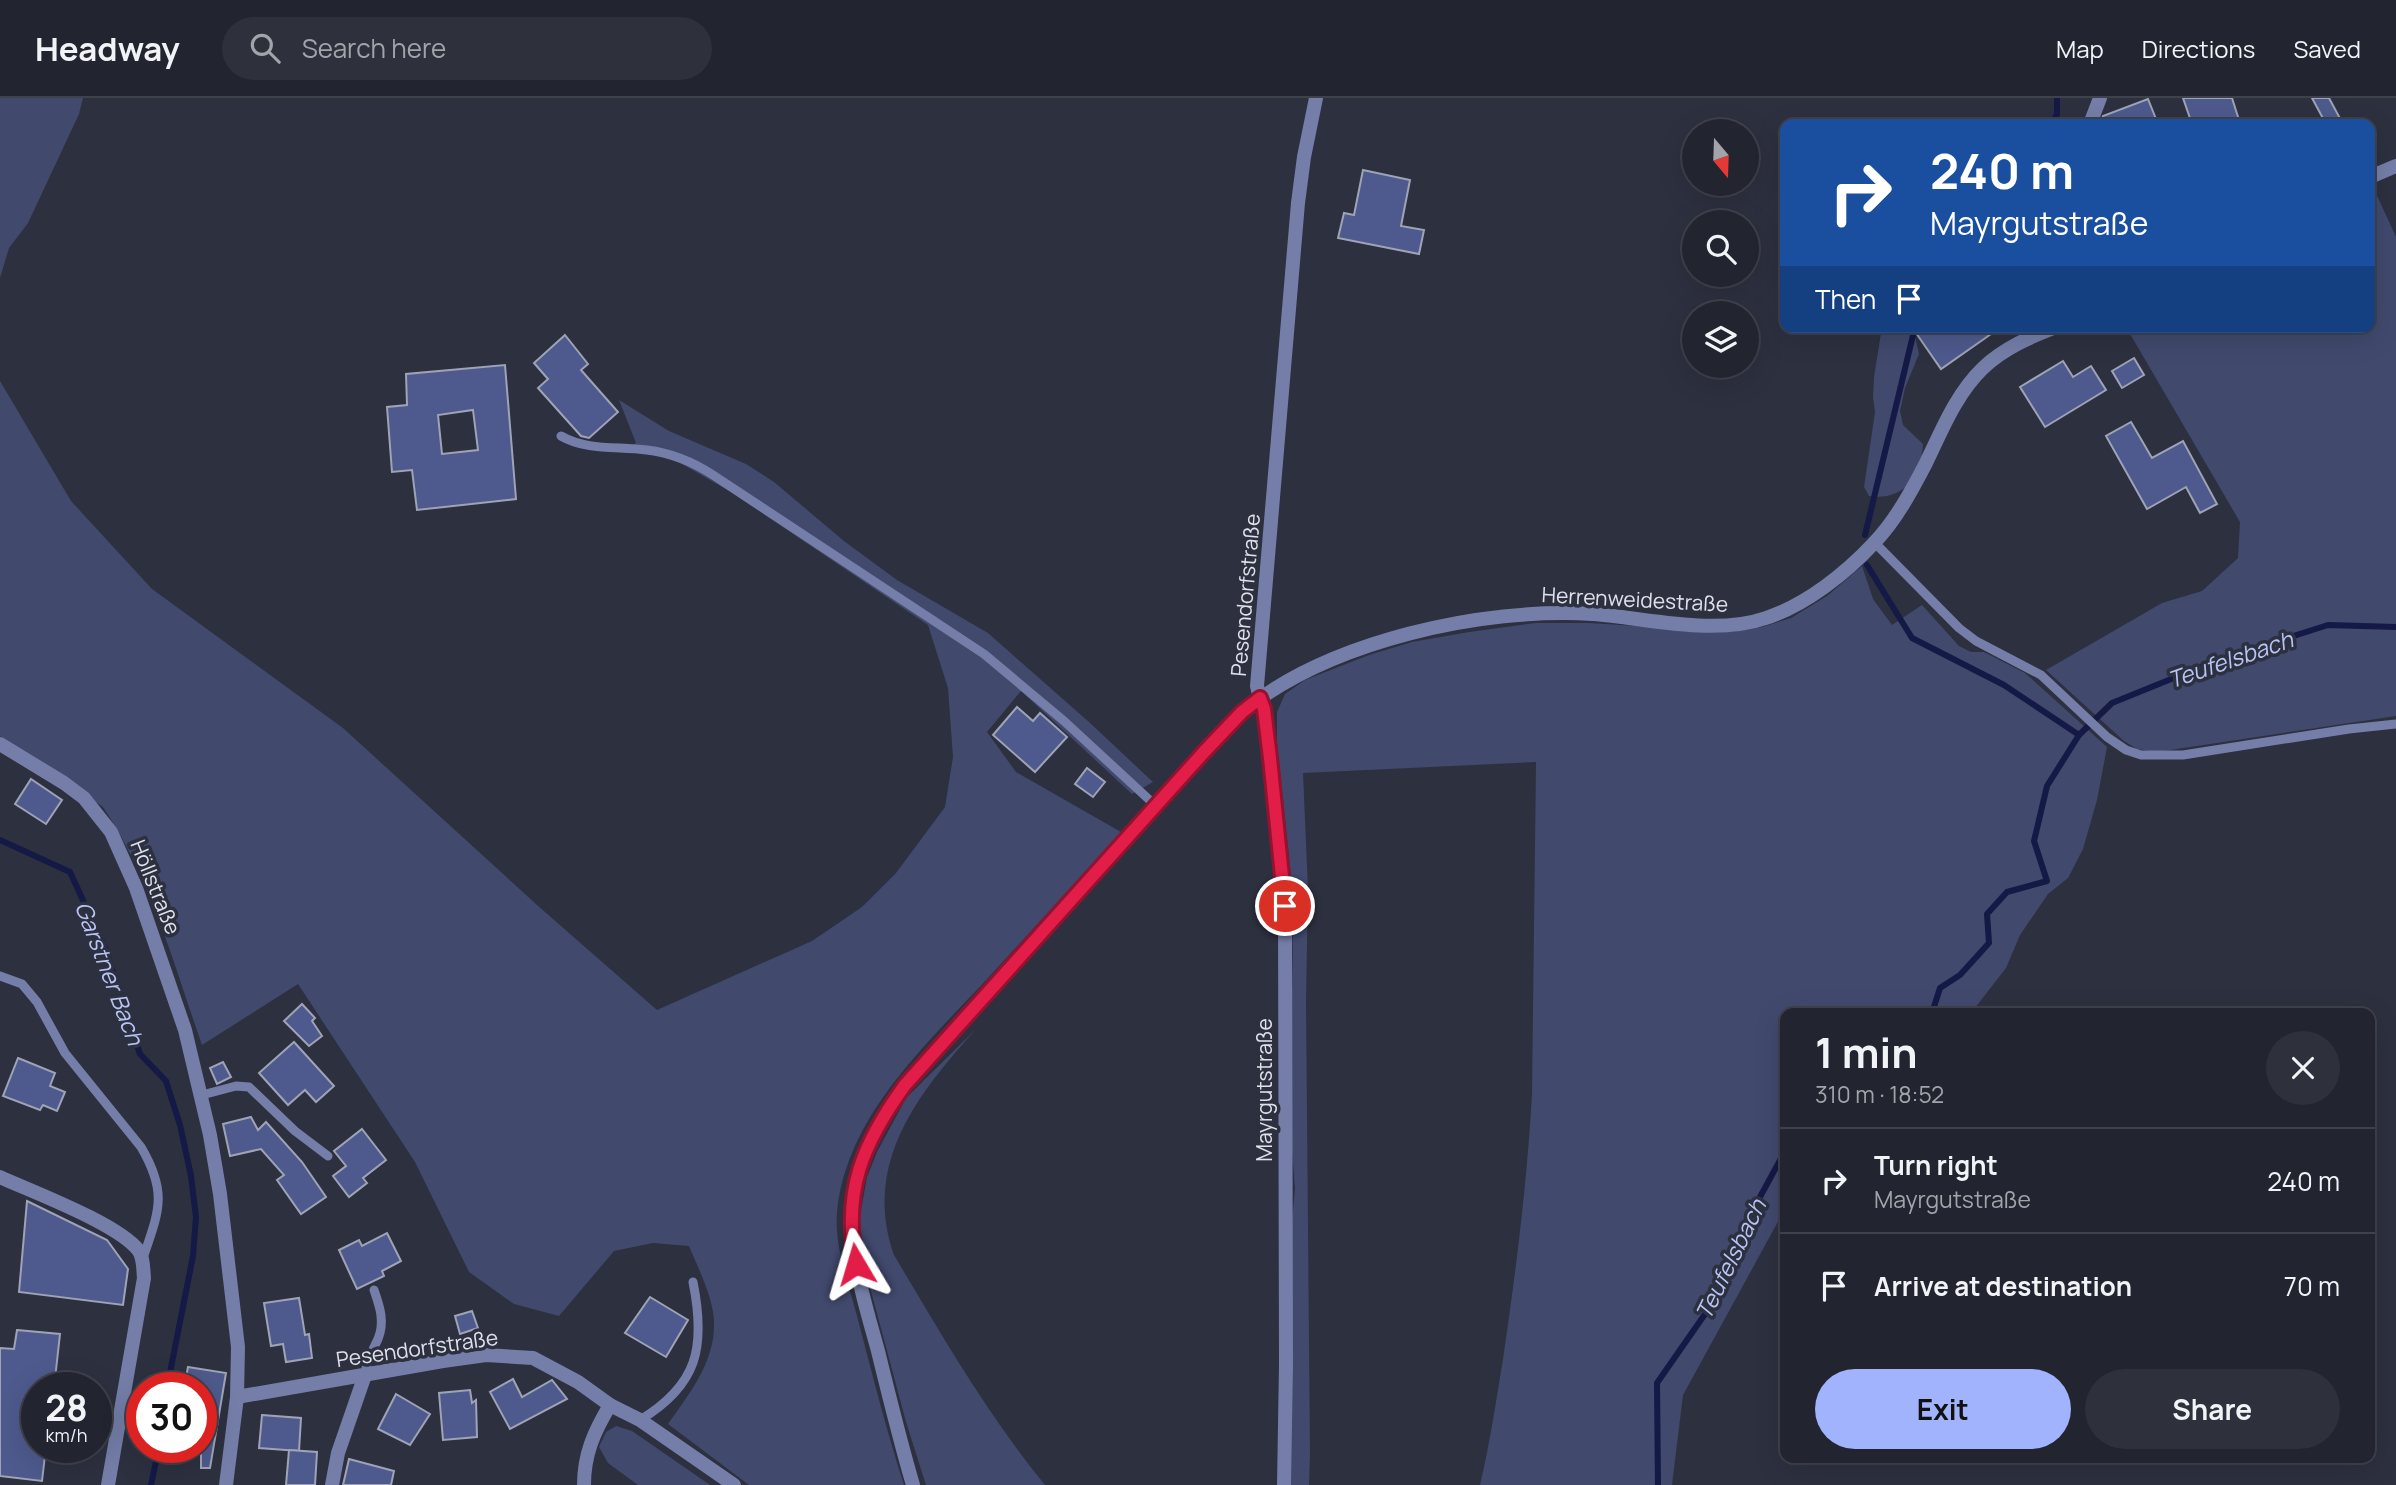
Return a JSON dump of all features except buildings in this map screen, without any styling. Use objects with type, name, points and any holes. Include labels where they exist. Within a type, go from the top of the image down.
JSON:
[{"type":"street","name":"Pesendorfstraße","points":[[913,1485],[860,1285],[852,1244],[851,1214],[862,1157],[883,1116],[905,1085],[1242,712],[1260,698],[1258,674],[1298,203],[1316,98]]},
{"type":"street","points":[[2092,119],[2099,98]]},
{"type":"street","points":[[2375,175],[2396,166]]},
{"type":"street","name":"Herrenweidestraße","points":[[1260,698],[1301,674],[1352,653],[1434,628],[1538,613],[1591,614],[1714,626],[1740,625],[1788,608],[1812,594],[1875,542],[1905,500],[1953,407],[1967,386],[1983,368],[2003,352],[2041,333]]},
{"type":"street","name":"Mayrgutstraße","points":[[1260,698],[1264,709],[1270,758],[1285,906],[1284,1485]]},
{"type":"street","name":"Höllstraße","points":[[0,744],[84,798],[111,832],[136,888],[185,1030],[202,1095],[220,1194],[238,1347],[237,1396],[226,1485]]},
{"type":"street","points":[[0,1177],[105,1225],[131,1243],[143,1258],[144,1278],[108,1485]]},
{"type":"street","name":"Pesendorfstraße","points":[[237,1396],[443,1361],[486,1355],[517,1355],[548,1364],[610,1405],[640,1420],[734,1485]]},
{"type":"street","points":[[332,1485],[338,1453],[365,1376]]},
{"type":"street","points":[[584,1485],[590,1441],[610,1405]]},
{"type":"lane","points":[[561,436],[584,446],[634,448],[665,453],[696,464],[984,654],[1064,721],[1156,806]]},
{"type":"lane","points":[[1875,542],[1959,628],[1997,653],[2041,676],[2092,724],[2126,750],[2160,757],[2396,724]]},
{"type":"lane","points":[[0,975],[22,984],[37,1002],[65,1053],[141,1147],[151,1164],[159,1199],[156,1220],[143,1258]]},
{"type":"lane","points":[[202,1095],[236,1086],[249,1087],[295,1131],[328,1156]]},
{"type":"lane","points":[[640,1420],[668,1400],[690,1373],[700,1320],[693,1282]]},
{"type":"lane","points":[[365,1376],[365,1364],[379,1337],[382,1313],[374,1290]]},
{"type":"shaded area","points":[[0,98],[83,98],[79,114],[28,223],[9,248],[0,278]]},
{"type":"shaded area","points":[[2375,191],[2396,237],[2396,716],[2157,752],[2137,749],[2124,741],[2046,670],[2162,603],[2202,591],[2238,558],[2240,522],[2130,333],[2375,333]]},
{"type":"shaded area","points":[[1881,333],[1914,333],[1919,354],[1905,388],[1900,411],[1903,425],[1923,444],[1922,456],[1919,467],[1908,484],[1892,495],[1881,497],[1869,496],[1864,487],[1875,412],[1874,377]]},
{"type":"shaded area","points":[[0,381],[71,501],[152,589],[343,728],[657,1010],[812,941],[862,907],[896,873],[945,807],[953,757],[948,688],[928,625],[731,492],[675,460],[658,455],[620,452],[636,443],[619,400],[669,431],[746,464],[774,482],[844,541],[897,580],[988,633],[1153,782],[1132,794],[1021,691],[987,732],[1016,772],[1121,832],[893,1084],[872,1114],[856,1145],[844,1178],[837,1213],[840,1251],[904,1485],[749,1485],[668,1424],[699,1377],[713,1337],[711,1304],[689,1246],[653,1243],[614,1251],[559,1316],[514,1304],[469,1272],[415,1162],[298,984],[202,1045],[148,892],[120,834],[103,807],[0,736]]},
{"type":"shaded area","points":[[1862,566],[1873,599],[1892,625],[1922,605],[1959,646],[1971,652],[1984,652],[2025,673],[2107,747],[2097,800],[2083,849],[2068,878],[2048,894],[2020,935],[2006,968],[1975,1008],[1780,1008],[1780,1218],[1683,1395],[1672,1485],[1480,1485],[1508,1326],[1530,1127],[1536,762],[1303,773],[1308,889],[1306,1000],[1310,1455],[1309,1485],[1291,1485],[1291,1231],[1295,1189],[1289,1111],[1293,952],[1291,876],[1277,743],[1277,712],[1285,694],[1305,680],[1369,655],[1412,642],[1536,623],[1589,623],[1732,632],[1791,618],[1827,596]]},
{"type":"shaded area","points":[[975,1030],[933,1080],[901,1133],[890,1161],[885,1191],[886,1222],[894,1255],[929,1314],[984,1402],[1045,1485],[926,1485],[906,1422],[862,1249],[860,1216],[867,1177],[877,1152],[906,1098]]},
{"type":"shaded area","points":[[616,1426],[632,1431],[710,1485],[638,1485],[608,1463],[599,1447],[606,1432]]},
{"type":"waterway","name":"Teufelsbach","points":[[2054,119],[2057,98]]},
{"type":"waterway","name":"Teufelsbach","points":[[1865,535],[1914,333]]},
{"type":"waterway","name":"Teufelsbach","points":[[1867,565],[1912,638],[2004,685],[2079,735]]},
{"type":"waterway","name":"Teufelsbach","points":[[1934,1008],[1940,988],[1960,975],[1989,943],[1987,914],[2007,892],[2047,881],[2034,841],[2047,786],[2079,735],[2112,703],[2218,660],[2328,625],[2396,627]]},
{"type":"waterway","name":"Garstner Bach","points":[[0,840],[70,872],[105,948],[140,1054],[166,1081],[180,1125],[196,1217],[193,1256],[170,1372]]},
{"type":"waterway","name":"Teufelsbach","points":[[1658,1485],[1657,1383],[1712,1304],[1754,1208],[1780,1160]]},
{"type":"waterway","name":"Garstner Bach","points":[[151,1485],[156,1463]]},
{"type":"route","points":[[856,1264],[851,1214],[862,1157],[883,1116],[905,1085],[1204,752],[1242,712],[1260,698],[1264,709],[1270,758],[1285,906]]}]
